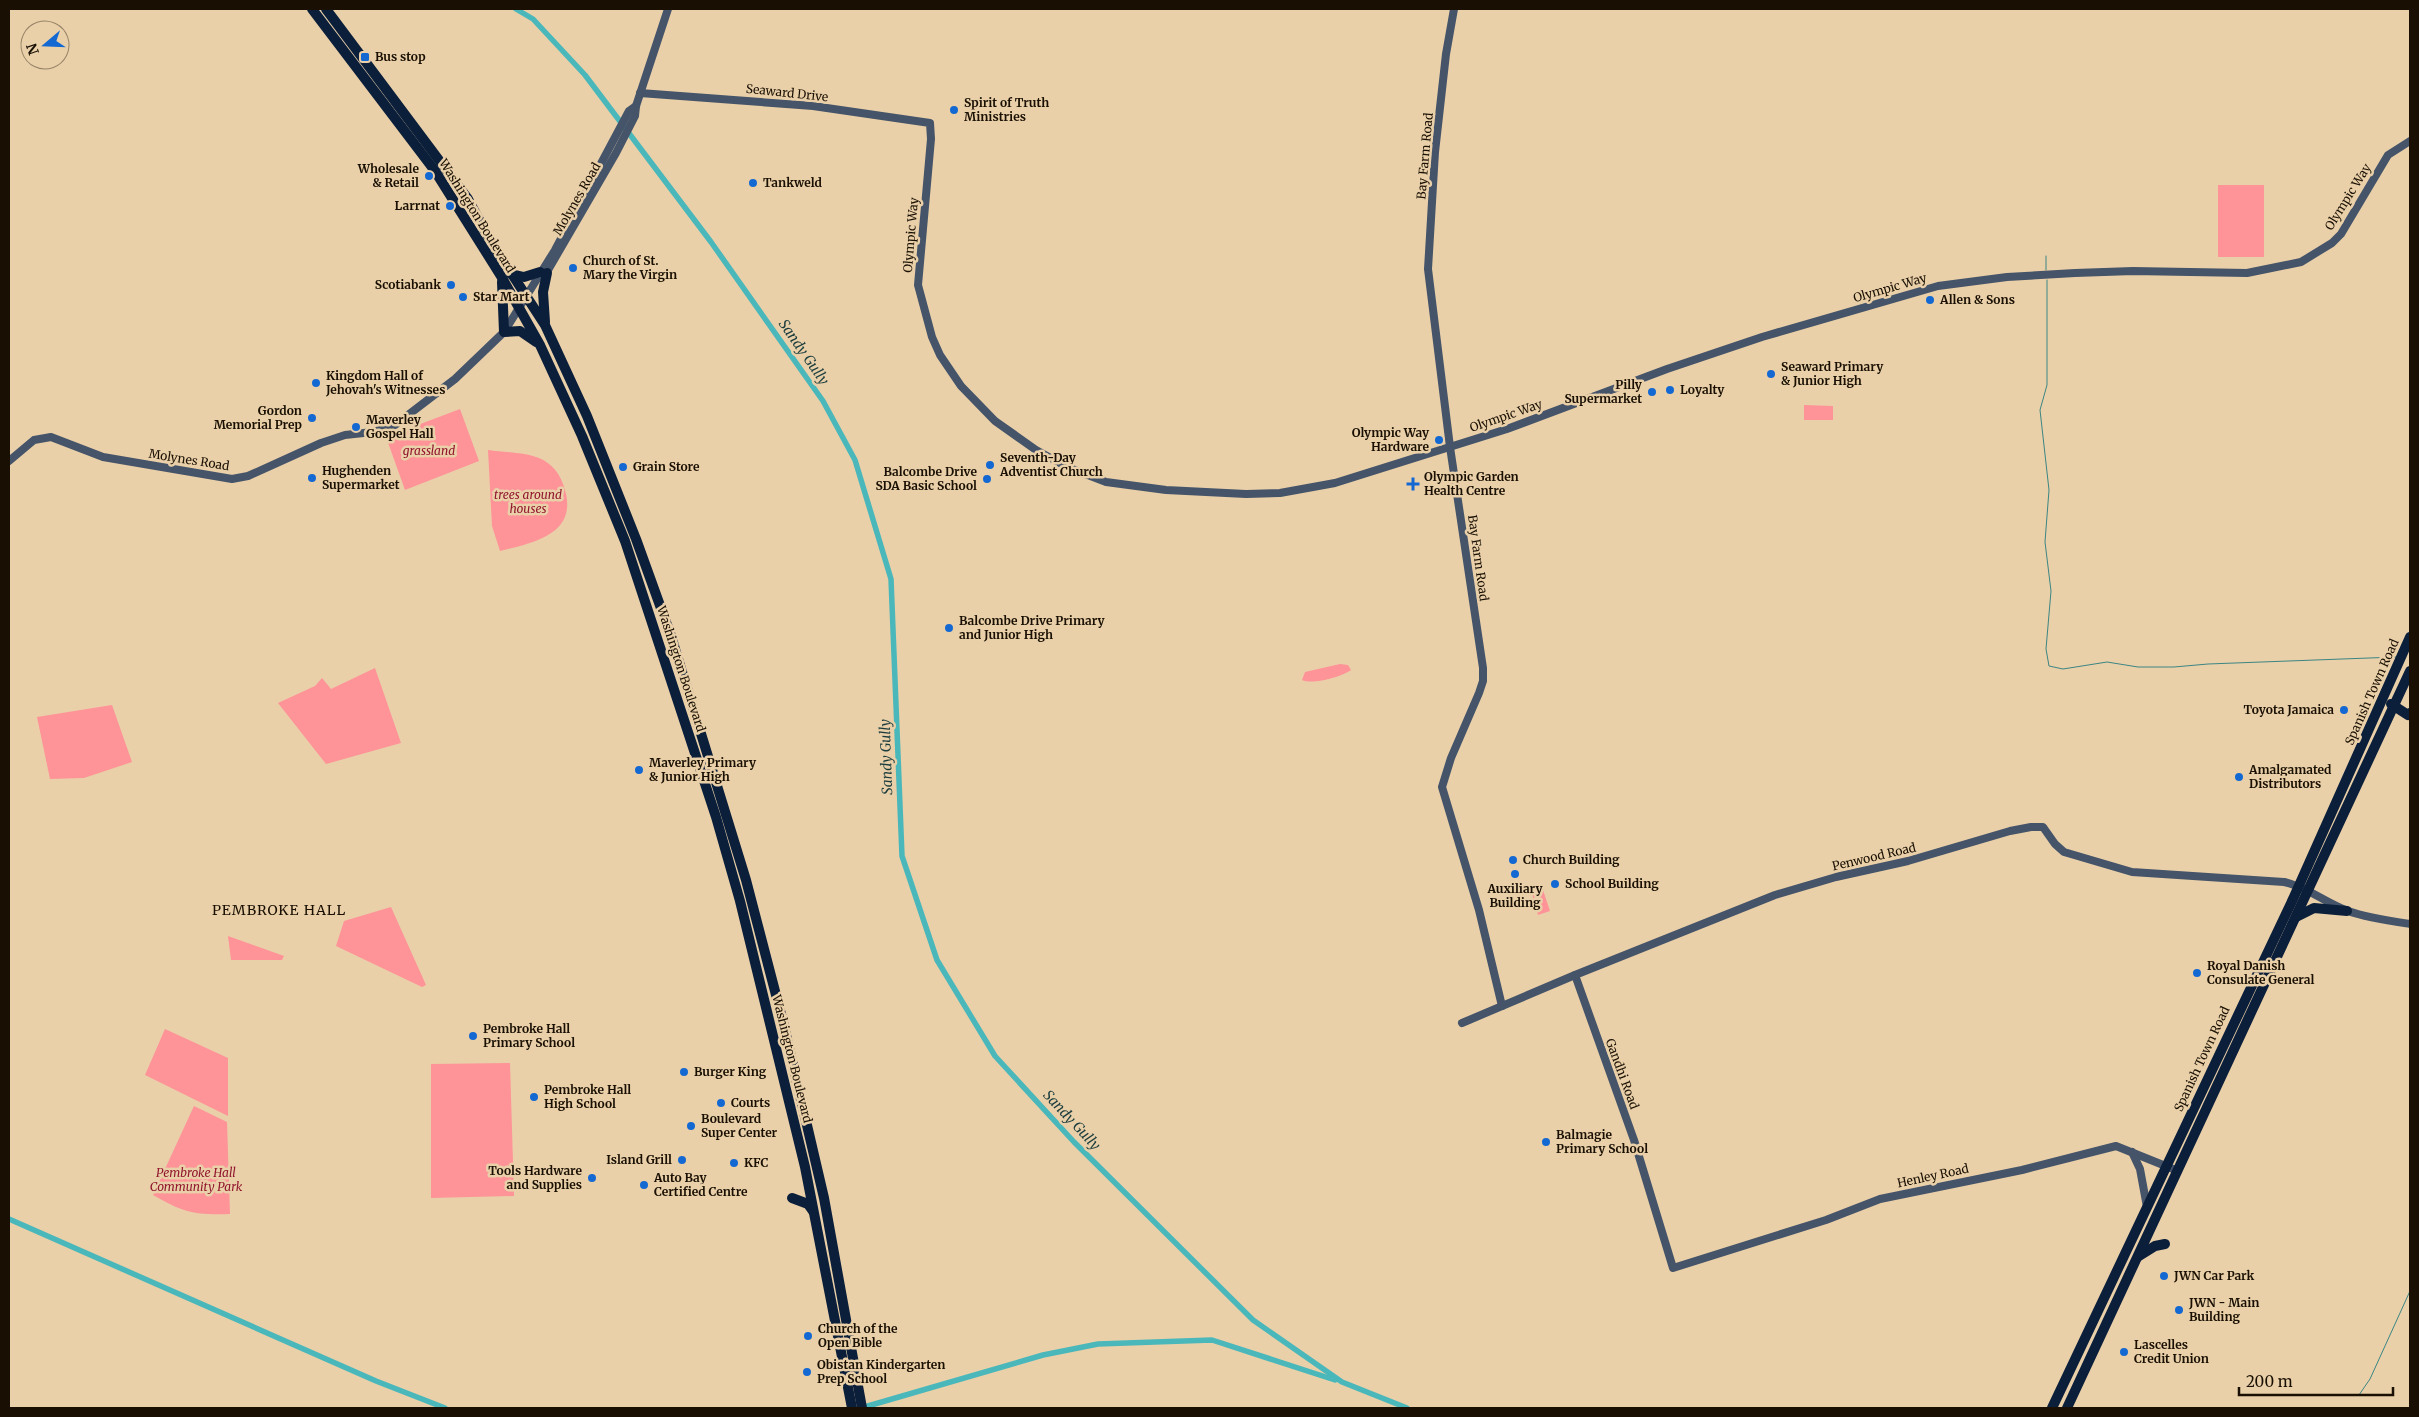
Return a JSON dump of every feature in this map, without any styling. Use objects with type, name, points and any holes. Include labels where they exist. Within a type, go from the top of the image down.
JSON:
[{"type":"highway","name":"Washington Boulevard","points":[[312,9],[435,171],[506,275],[526,298],[545,325],[587,416],[662,610],[746,880],[782,1018],[824,1198],[853,1389],[852,1408]]},
{"type":"highway","name":"Washington Boulevard","points":[[326,9],[468,199],[506,275],[520,308],[540,345],[582,436],[626,541],[716,817],[740,901],[805,1167],[853,1389],[862,1408]]},
{"type":"highway","points":[[540,345],[520,331],[504,332],[506,275],[524,278],[544,273],[542,301],[545,325]]},
{"type":"highway","name":"Spanish Town Road","points":[[2052,1408],[2064,1381],[2152,1214],[2178,1171],[2251,1015],[2295,917],[2303,889],[2410,638]]},
{"type":"highway","name":"Spanish Town Road","points":[[2067,1408],[2137,1257],[2166,1166],[2204,1085],[2410,673]]},
{"type":"highway","points":[[2384,696],[2394,707],[2408,715],[2410,713]]},
{"type":"highway","points":[[2295,917],[2314,908],[2347,910]]},
{"type":"highway","points":[[2204,1085],[2210,1084],[2247,1018],[2251,1015]]},
{"type":"highway","points":[[805,1167],[805,1187],[792,1198],[808,1204],[818,1227]]},
{"type":"highway","points":[[2137,1257],[2155,1246],[2165,1244]]},
{"type":"highway","points":[[2064,1381],[2077,1386]]},
{"type":"street","name":"Molynes Road","points":[[9,461],[34,440],[51,437],[102,457],[225,478],[248,476],[321,443],[345,435],[373,432],[395,424],[455,379],[504,332],[544,273],[617,144],[633,111],[668,9]]},
{"type":"street","name":"Bay Farm Road","points":[[1454,9],[1446,54],[1435,152],[1428,269],[1450,447],[1483,668],[1483,681],[1442,787],[1479,910],[1502,1006]]},
{"type":"street","name":"Seaward Drive","points":[[640,93],[813,106],[930,123]]},
{"type":"street","name":"Olympic Way","points":[[930,123],[931,139],[918,284],[932,337],[940,355],[967,392],[1009,432],[1036,450],[1085,475],[1112,484],[1246,494],[1280,493],[1335,483],[1508,429],[1667,369],[1744,343],[1938,286],[2007,277],[2075,273],[2133,271],[2248,273],[2301,262],[2332,243],[2341,234],[2388,155],[2410,141]]},
{"type":"street","name":"Penwood Road","points":[[1462,1022],[1775,895],[1836,877],[1935,854],[2010,831],[2039,826],[2045,830],[2057,847],[2064,852],[2132,872],[2284,882],[2303,889]]},
{"type":"street","points":[[2303,889],[2347,910],[2410,924]]},
{"type":"street","name":"Gandhi Road","points":[[1574,975],[1634,1140],[1673,1268]]},
{"type":"street","name":"Henley Road","points":[[1673,1268],[1823,1220],[1880,1199],[2022,1170],[2116,1146],[2178,1171]]},
{"type":"street","points":[[2132,1152],[2142,1176],[2152,1214]]},
{"type":"green space","points":[[2218,185],[2264,185],[2264,257],[2218,257]]},
{"type":"green space","points":[[1804,405],[1833,406],[1833,420],[1804,420]]},
{"type":"green space","name":"grassland","points":[[460,409],[479,461],[405,490],[386,437]]},
{"type":"green space","name":"trees around houses","points":[[488,450],[533,456],[548,463],[555,470],[563,484],[567,500],[566,513],[561,524],[552,532],[541,539],[500,551],[492,526]]},
{"type":"green space","points":[[1340,664],[1348,665],[1351,670],[1327,680],[1313,682],[1302,680],[1305,672]]},
{"type":"green space","points":[[375,668],[401,743],[326,764],[278,703],[315,686],[322,678],[331,689]]},
{"type":"green space","points":[[112,705],[132,762],[84,778],[50,779],[37,717]]},
{"type":"green space","points":[[1542,887],[1550,911],[1538,915],[1531,890]]},
{"type":"green space","points":[[391,907],[426,985],[422,987],[336,946],[344,921]]},
{"type":"green space","points":[[228,936],[284,956],[282,960],[231,960]]},
{"type":"green space","points":[[165,1029],[228,1058],[228,1116],[145,1075]]},
{"type":"green space","points":[[510,1063],[514,1196],[431,1198],[431,1064]]},
{"type":"green space","name":"Pembroke Hall Community Park","points":[[194,1106],[227,1122],[230,1214],[190,1212],[173,1206],[153,1195]]},
{"type":"waterway","name":"Sandy Gully","points":[[516,9],[533,19],[585,75],[711,242],[823,401],[855,460],[891,579],[902,856],[937,960],[995,1056],[1074,1142],[1253,1320],[1342,1382],[1407,1408]]},
{"type":"waterway","points":[[2046,256],[2046,270]]},
{"type":"waterway","points":[[2047,280],[2047,385],[2040,410],[2049,490],[2045,542],[2051,591],[2046,649],[2049,666],[2063,669],[2107,662],[2138,667],[2174,667],[2396,657]]},
{"type":"waterway","points":[[9,1219],[376,1381],[445,1408]]},
{"type":"waterway","points":[[2359,1395],[2370,1379],[2410,1291]]},
{"type":"waterway","points":[[861,1408],[1043,1355],[1098,1344],[1212,1340],[1335,1380]]},
{"type":"place","name":"Bus stop","points":[[365,57]]},
{"type":"place","name":"Spirit of Truth Ministries","points":[[954,110]]},
{"type":"place","name":"Wholesale & Retail","points":[[429,176]]},
{"type":"place","name":"Tankweld","points":[[753,183]]},
{"type":"place","name":"Larrnat","points":[[450,206]]},
{"type":"place","name":"Church of St. Mary the Virgin","points":[[573,268]]},
{"type":"place","name":"Scotiabank","points":[[451,285]]},
{"type":"place","name":"Star Mart","points":[[463,297]]},
{"type":"place","name":"Allen & Sons","points":[[1930,300]]},
{"type":"place","name":"Seaward Primary & Junior High","points":[[1771,374]]},
{"type":"place","name":"Kingdom Hall of Jehovah's Witnesses","points":[[316,383]]},
{"type":"place","name":"Loyalty","points":[[1670,390]]},
{"type":"place","name":"Pilly Supermarket","points":[[1652,392]]},
{"type":"place","name":"Gordon Memorial Prep","points":[[312,418]]},
{"type":"place","name":"Maverley Gospel Hall","points":[[356,427]]},
{"type":"place","name":"Olympic Way Hardware","points":[[1439,440]]},
{"type":"place","name":"Seventh-Day Adventist Church","points":[[990,465]]},
{"type":"place","name":"Grain Store","points":[[623,467]]},
{"type":"place","name":"Hughenden Supermarket","points":[[312,478]]},
{"type":"place","name":"Balcombe Drive SDA Basic School","points":[[987,479]]},
{"type":"place","name":"Olympic Garden Health Centre","points":[[1413,484]]},
{"type":"place","name":"Balcombe Drive Primary and Junior High","points":[[949,628]]},
{"type":"place","name":"Toyota Jamaica","points":[[2344,710]]},
{"type":"place","name":"Maverley Primary & Junior High","points":[[639,770]]},
{"type":"place","name":"Amalgamated Distributors","points":[[2239,777]]},
{"type":"place","name":"Church Building","points":[[1513,860]]},
{"type":"place","name":"Auxiliary Building","points":[[1515,874]]},
{"type":"place","name":"School Building","points":[[1555,884]]},
{"type":"place","name":"Royal Danish Consulate General","points":[[2197,973]]},
{"type":"place","name":"Pembroke Hall Primary School","points":[[473,1036]]},
{"type":"place","name":"Burger King","points":[[684,1072]]},
{"type":"place","name":"Pembroke Hall High School","points":[[534,1097]]},
{"type":"place","name":"Courts","points":[[721,1103]]},
{"type":"place","name":"Boulevard Super Center","points":[[691,1126]]},
{"type":"place","name":"Balmagie Primary School","points":[[1546,1142]]},
{"type":"place","name":"Island Grill","points":[[682,1160]]},
{"type":"place","name":"KFC","points":[[734,1163]]},
{"type":"place","name":"Tools Hardware and Supplies","points":[[592,1178]]},
{"type":"place","name":"Auto Bay Certified Centre","points":[[644,1185]]},
{"type":"place","name":"JWN Car Park","points":[[2164,1276]]},
{"type":"place","name":"JWN - Main Building","points":[[2179,1310]]},
{"type":"place","name":"Church of the Open Bible","points":[[808,1336]]},
{"type":"place","name":"Lascelles Credit Union","points":[[2124,1352]]},
{"type":"place","name":"Obistan Kindergarten Prep School","points":[[807,1372]]},
{"type":"district","name":"PEMBROKE HALL","points":[[279,910]]}]
